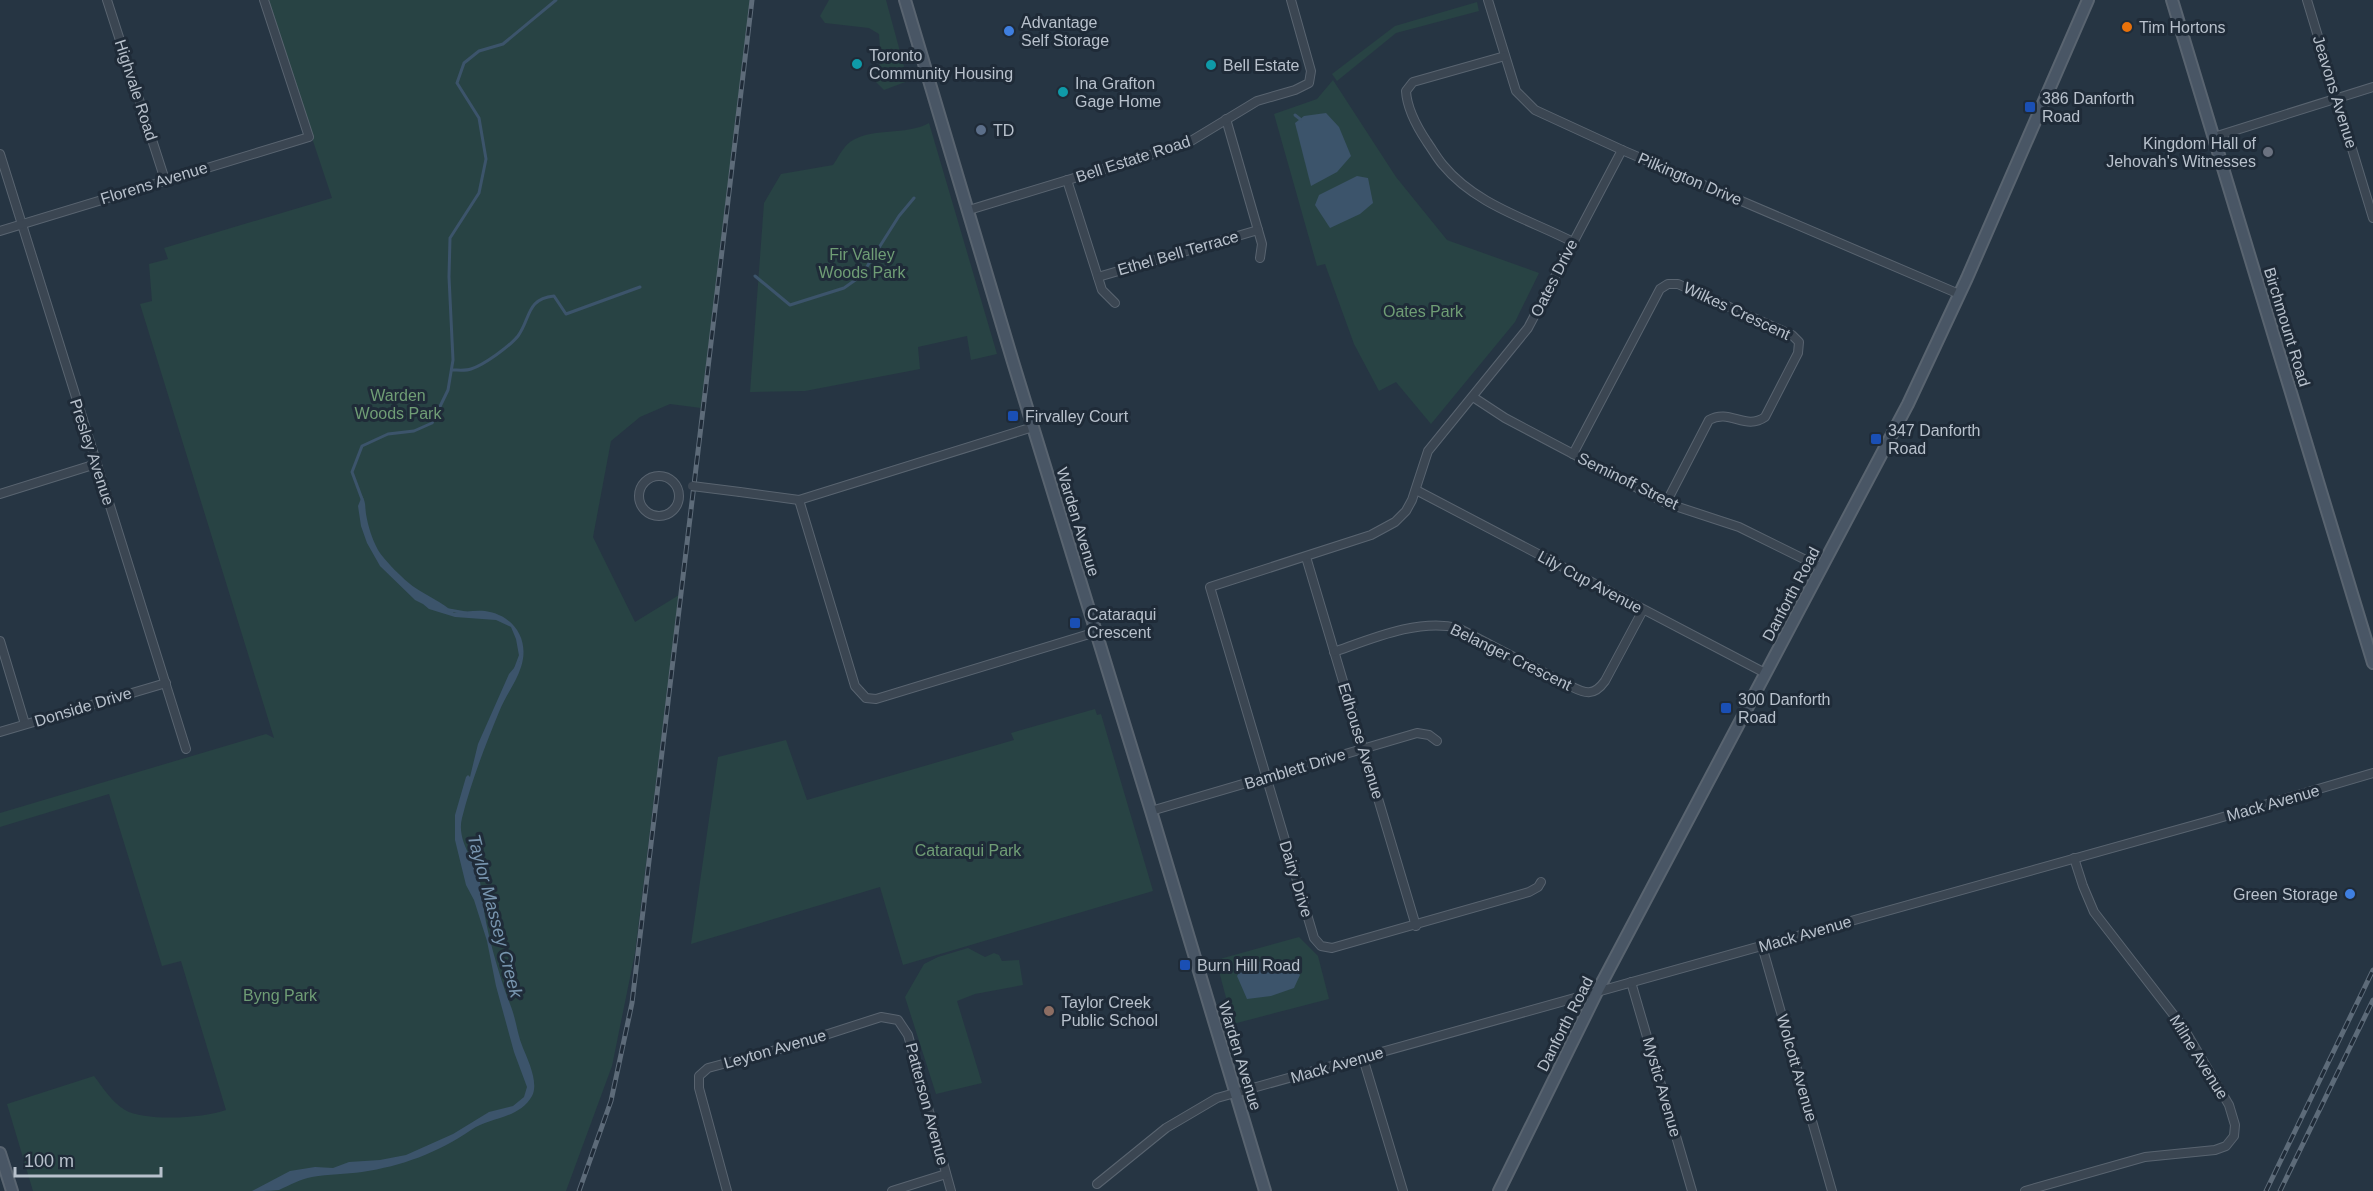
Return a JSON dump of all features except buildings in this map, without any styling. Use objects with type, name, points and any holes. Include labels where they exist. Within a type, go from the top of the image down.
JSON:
[{"type":"main road","name":"Warden Avenue","points":[[905,0],[1265,1191]]},
{"type":"main road","name":"Danforth Road","points":[[1500,1190],[1598,990],[1900,421],[1959,294],[2088,0]]},
{"type":"main road","name":"Birchmount Road","points":[[2172,0],[2373,663]]},
{"type":"main road","points":[[0,1154],[12,1191]]},
{"type":"street","name":"Highvale Road","points":[[107,0],[165,180]]},
{"type":"street","name":"Florens Avenue","points":[[0,231],[309,137],[264,0]]},
{"type":"street","name":"Bell Estate Road","points":[[969,210],[1186,144],[1257,101],[1309,83],[1311,71],[1290,0]]},
{"type":"street","name":"Pilkington Drive","points":[[1488,0],[1516,91],[1535,110],[1622,150],[1959,294]]},
{"type":"street","name":"Jeavons Avenue","points":[[2307,0],[2373,218]]},
{"type":"street","points":[[1505,56],[1413,82],[1406,91],[1407,103],[1423,135],[1443,165],[1465,187],[1489,203],[1573,242]]},
{"type":"street","points":[[2214,137],[2373,87]]},
{"type":"street","points":[[1226,119],[1262,244],[1260,258]]},
{"type":"street","name":"Oates Drive","points":[[1416,490],[1428,450],[1473,398],[1528,328],[1622,150]]},
{"type":"street","name":"Presley Avenue","points":[[0,154],[186,749]]},
{"type":"street","points":[[1067,180],[1102,290],[1115,303]]},
{"type":"street","name":"Ethel Bell Terrace","points":[[1098,277],[1258,230]]},
{"type":"street","name":"Wilkes Crescent","points":[[1573,454],[1660,289],[1668,284],[1678,284],[1792,335],[1799,342],[1798,353],[1765,417],[1758,422],[1749,423],[1726,416],[1717,416],[1709,420],[1666,503]]},
{"type":"street","name":"Seminoff Street","points":[[1473,398],[1505,418],[1666,503],[1739,527],[1822,568]]},
{"type":"street","points":[[675,484],[679,496],[675,508],[670,513],[655,516],[642,507],[640,492],[642,486],[650,479],[661,477],[675,484],[799,500],[1033,427]]},
{"type":"street","points":[[0,494],[96,464]]},
{"type":"street","points":[[1306,557],[1371,535],[1388,526],[1406,511],[1416,490]]},
{"type":"street","name":"Lily Cup Avenue","points":[[1416,490],[1765,673]]},
{"type":"street","points":[[799,500],[855,686],[866,698],[876,699],[1096,632]]},
{"type":"street","name":"Dairy Drive","points":[[1306,557],[1210,587],[1265,779],[1314,938],[1321,946],[1332,948],[1416,926],[1529,892],[1538,887],[1541,882]]},
{"type":"street","name":"Edhouse Avenue","points":[[1306,557],[1416,926]]},
{"type":"street","name":"Belanger Crescent","points":[[1334,652],[1425,624],[1441,624],[1458,627],[1566,684],[1592,693],[1599,690],[1605,681],[1643,610]]},
{"type":"street","points":[[0,641],[26,724]]},
{"type":"street","name":"Donside Drive","points":[[0,732],[166,683]]},
{"type":"street","name":"Bamblett Drive","points":[[1151,812],[1417,733],[1429,735],[1437,741]]},
{"type":"street","name":"Mack Avenue","points":[[1236,1094],[2373,773]]},
{"type":"street","name":"Milne Avenue","points":[[2025,1191],[2145,1157],[2215,1150],[2226,1146],[2234,1136],[2235,1125],[2229,1105],[2205,1061],[2169,1008],[2094,912],[2074,858]]},
{"type":"street","name":"Wolcott Avenue","points":[[1762,946],[1832,1191]]},
{"type":"street","name":"Mystic Avenue","points":[[1631,982],[1692,1191]]},
{"type":"street","name":"Leyton Avenue","points":[[727,1191],[699,1088],[699,1076],[708,1068],[792,1046],[881,1017],[898,1020]]},
{"type":"street","name":"Patterson Avenue","points":[[898,1020],[908,1035],[951,1191]]},
{"type":"street","points":[[1363,1058],[1403,1191]]},
{"type":"street","points":[[1097,1184],[1166,1128],[1217,1098],[1236,1094]]},
{"type":"street","points":[[892,1191],[946,1174]]},
{"type":"green space","name":"Warden Woods Park","points":[[266,0],[750,0],[701,408],[670,404],[640,417],[611,441],[593,537],[635,622],[679,595],[635,953],[612,1066],[566,1191],[33,1191],[7,1104],[94,1076],[116,1103],[135,1114],[175,1118],[226,1110],[181,961],[162,966],[109,794],[0,827],[0,813],[266,734],[274,738],[140,304],[152,301],[149,264],[168,259],[164,248],[332,198]]},
{"type":"green space","points":[[829,0],[886,0],[908,81],[884,90],[876,82],[876,70],[881,62],[879,34],[869,28],[825,23],[820,16]]},
{"type":"green space","points":[[1477,2],[1479,11],[1396,33],[1337,81],[1332,74],[1395,26]]},
{"type":"green space","name":"Oates Park","points":[[1333,80],[1396,177],[1447,240],[1539,273],[1515,322],[1431,424],[1396,382],[1379,391],[1354,344],[1325,264],[1317,266],[1274,114],[1317,99]]},
{"type":"green space","name":"Fir Valley Woods Park","points":[[929,123],[997,354],[971,360],[967,336],[918,347],[920,369],[805,391],[750,392],[764,203],[781,174],[833,165],[847,144],[858,137],[910,129]]},
{"type":"green space","name":"Cataraqui Park","points":[[1095,709],[1097,715],[1101,714],[1153,891],[903,965],[880,887],[691,944],[718,757],[786,740],[807,800],[1014,740],[1011,733]]},
{"type":"green space","points":[[1299,937],[1318,956],[1329,999],[1233,1024],[1216,960]]},
{"type":"green space","points":[[968,948],[985,957],[994,953],[999,955],[1002,961],[1019,960],[1023,985],[975,994],[957,1001],[982,1083],[936,1094],[905,997],[924,964]]},
{"type":"water","points":[[1326,113],[1339,127],[1351,156],[1337,172],[1311,186],[1295,123],[1304,116]]},
{"type":"water","points":[[1357,176],[1368,178],[1373,203],[1360,214],[1330,228],[1315,205],[1319,195]]},
{"type":"water","points":[[362,496],[369,528],[378,550],[405,580],[454,613],[485,611],[495,613],[512,623],[521,638],[523,657],[521,667],[501,706],[484,751],[470,791],[461,827],[464,843],[478,874],[491,942],[532,1072],[534,1091],[520,1109],[405,1162],[362,1172],[308,1178],[279,1190],[252,1191],[290,1171],[315,1167],[333,1168],[349,1162],[406,1155],[453,1134],[489,1112],[513,1106],[524,1097],[527,1087],[514,1052],[496,986],[487,941],[474,900],[466,885],[455,840],[455,815],[466,777],[468,775],[470,777],[478,744],[509,674],[520,661],[516,639],[511,627],[496,620],[455,617],[429,609],[415,600],[380,566],[367,543],[361,526],[358,506]]},
{"type":"water","points":[[1289,960],[1300,975],[1294,988],[1271,996],[1247,999],[1237,976],[1242,970],[1254,963]]},
{"type":"waterway","name":"Taylor Massey Creek","points":[[362,499],[352,472],[362,446],[388,434],[414,431],[432,423],[448,390],[453,360],[449,277],[450,238],[479,193],[486,159],[479,118],[457,83],[464,63],[479,51],[503,44],[556,0]]},
{"type":"waterway","points":[[1295,115],[1300,119]]},
{"type":"waterway","points":[[755,276],[790,305],[844,288],[861,276],[899,216],[914,198]]},
{"type":"waterway","points":[[452,370],[471,369],[483,364],[503,350],[518,336],[530,310],[538,301],[554,296],[566,314],[640,287]]},
{"type":"waterway","name":"Taylor Massey Creek","points":[[449,610],[466,613]]},
{"type":"waterway","name":"Taylor Massey Creek","points":[[515,670],[521,654]]},
{"type":"railway","points":[[579,1191],[611,1101],[632,1003],[752,0]]},
{"type":"railway","points":[[2266,1191],[2373,970]]},
{"type":"railway","points":[[2280,1191],[2373,1000]]},
{"type":"place","name":"Tim Hortons","points":[[2127,27]]},
{"type":"place","name":"Advantage Self Storage","points":[[1009,31]]},
{"type":"place","name":"Toronto Community Housing","points":[[857,64]]},
{"type":"place","name":"Bell Estate","points":[[1211,65]]},
{"type":"place","name":"Ina Grafton Gage Home","points":[[1063,92]]},
{"type":"place","name":"386 Danforth Road","points":[[2030,107]]},
{"type":"place","name":"TD","points":[[981,130]]},
{"type":"place","name":"Kingdom Hall of Jehovah's Witnesses","points":[[2268,152]]},
{"type":"place","name":"Firvalley Court","points":[[1013,416]]},
{"type":"place","name":"347 Danforth Road","points":[[1876,439]]},
{"type":"place","name":"Cataraqui Crescent","points":[[1075,623]]},
{"type":"place","name":"300 Danforth Road","points":[[1726,708]]},
{"type":"place","name":"Green Storage","points":[[2350,894]]},
{"type":"place","name":"Burn Hill Road","points":[[1185,965]]},
{"type":"place","name":"Taylor Creek Public School","points":[[1049,1011]]},
{"type":"park label","name":"Byng Park","points":[[280,995]]}]
